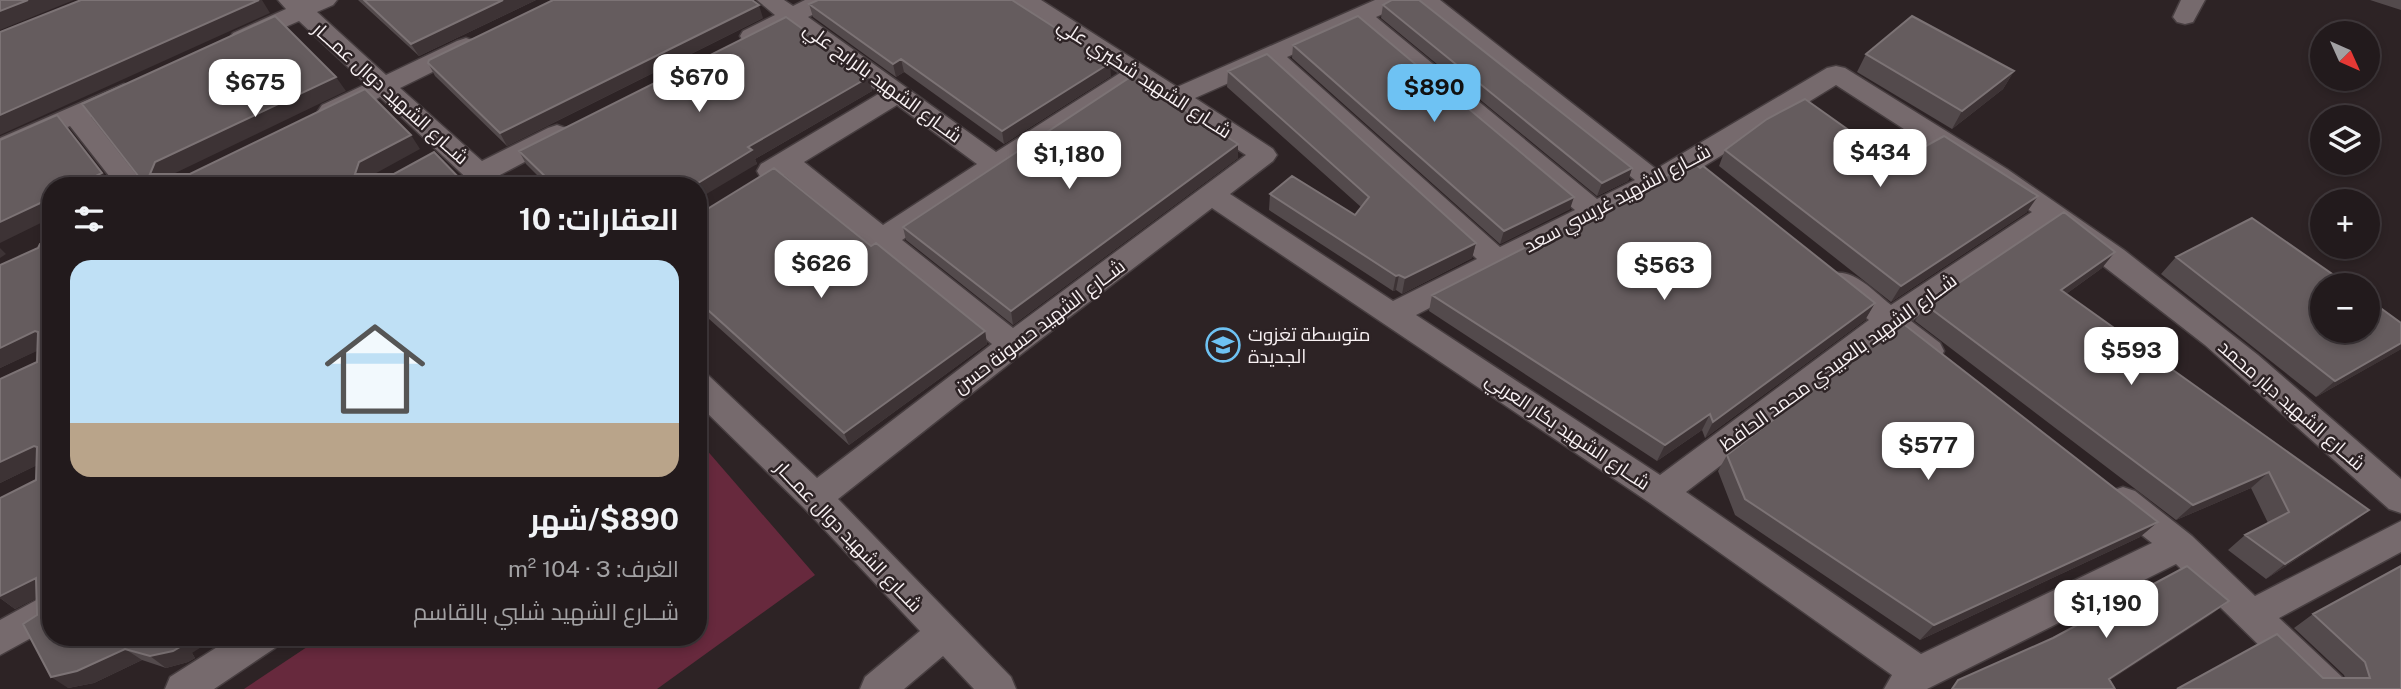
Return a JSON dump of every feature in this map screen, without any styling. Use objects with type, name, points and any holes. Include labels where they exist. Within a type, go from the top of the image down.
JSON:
[{"type":"street","points":[[226,46],[296,5],[325,0]]},
{"type":"street","name":"شــارع الشهيد بالرابح علي","points":[[769,0],[996,165]]},
{"type":"street","points":[[729,48],[824,0]]},
{"type":"street","name":"شــارع الشهيد شكيري علي","points":[[1025,0],[1264,155]]},
{"type":"street","points":[[1176,97],[1395,0]]},
{"type":"street","points":[[1425,0],[1654,181]]},
{"type":"street","name":"شــارع الشهيد دوال عمـــار","points":[[296,5],[482,177]]},
{"type":"street","points":[[1358,15],[1594,211]]},
{"type":"street","points":[[310,121],[489,34]]},
{"type":"street","points":[[1269,54],[1497,261]]},
{"type":"street","points":[[882,239],[1138,72]]},
{"type":"street","name":"شــارع الشهيد غريسي سعد","points":[[1392,314],[1692,162],[1836,74]]},
{"type":"street","name":"شــارع الشهيد دبار محمد","points":[[1836,74],[1941,136],[2053,212],[2154,287],[2401,499]]},
{"type":"street","points":[[4,138],[75,115],[151,80]]},
{"type":"street","points":[[753,182],[897,94]]},
{"type":"street","points":[[75,115],[125,177]]},
{"type":"street","points":[[490,177],[579,123]]},
{"type":"street","points":[[427,160],[451,147]]},
{"type":"street","name":"شــارع الشهيد حسونة حسن","points":[[816,498],[1013,344],[1264,155]]},
{"type":"street","points":[[786,162],[1013,344]]},
{"type":"street","points":[[1692,162],[1717,183]]},
{"type":"street","name":"شــارع الشهيد بكار العربي","points":[[1213,196],[1661,493],[1911,681]]},
{"type":"street","name":"شــارع الشهيد بالعبيدي محمد الحافظ","points":[[1661,493],[1889,320],[2053,212]]},
{"type":"street","points":[[1824,268],[1954,370]]},
{"type":"street","name":"شــارع الشهيد دوال عمـــار","points":[[707,394],[816,498],[998,689]]},
{"type":"street","points":[[2105,487],[2180,546],[2329,689]]},
{"type":"street","points":[[2252,615],[2401,535]]},
{"type":"street","points":[[1911,681],[2180,546]]},
{"type":"street","points":[[0,639],[42,613]]},
{"type":"street","points":[[878,689],[943,633]]},
{"type":"street","points":[[183,689],[249,646]]},
{"type":"shaded area","points":[[707,450],[815,575],[657,689],[244,689],[308,646],[707,646]]},
{"type":"building","points":[[0,0],[28,0],[0,11]]},
{"type":"building","points":[[81,0],[259,0],[0,115],[0,32]]},
{"type":"building","points":[[364,0],[503,0],[411,44]]},
{"type":"building","points":[[553,0],[752,0],[759,5],[500,133],[428,63],[429,60]]},
{"type":"building","points":[[818,0],[1012,0],[1110,63],[1002,131],[901,59],[893,64],[809,4]]},
{"type":"building","points":[[1392,0],[1419,0],[1632,168],[1602,183],[1383,5]]},
{"type":"building","points":[[275,16],[336,77],[155,162],[150,174],[190,174],[365,89],[411,135],[359,162],[355,174],[394,174],[434,152],[458,177],[139,177],[82,104]]},
{"type":"building","points":[[1358,16],[1574,197],[1504,231],[1293,45]]},
{"type":"building","points":[[1912,16],[2014,71],[1962,111],[1866,54]]},
{"type":"building","points":[[786,17],[869,77],[748,147],[752,150],[707,177],[546,177],[519,151]]},
{"type":"building","points":[[1267,54],[1476,243],[1405,278],[1396,276],[1270,194],[1292,176],[1355,215],[1369,197],[1228,71]]},
{"type":"building","points":[[1132,76],[1238,144],[1011,311],[903,227]]},
{"type":"building","points":[[1805,99],[1895,163],[1944,136],[2038,196],[1901,286],[1725,150],[1767,119]]},
{"type":"building","points":[[57,115],[102,173],[94,177],[42,177],[42,202],[0,222],[0,140]]},
{"type":"building","points":[[1693,162],[1700,168],[1703,166],[1875,303],[1713,422],[1710,414],[1665,445],[1432,295]]},
{"type":"building","points":[[774,168],[871,246],[876,243],[985,331],[844,433],[707,309],[707,209]]},
{"type":"building","points":[[2064,212],[2115,252],[2061,290],[2369,510],[2285,564],[2245,535],[2289,512],[2269,472],[2193,505],[1926,305]]},
{"type":"building","points":[[2252,218],[2331,273],[2310,273],[2310,343],[2380,343],[2380,308],[2401,323],[2401,343],[2335,381],[2176,257]]},
{"type":"building","points":[[42,244],[42,646],[180,647],[150,656],[125,649],[77,671],[51,677],[23,624],[37,615],[36,578],[0,596],[0,498],[36,480],[37,447],[0,462],[0,379],[37,362],[38,332],[0,348],[0,265]]},
{"type":"building","points":[[1901,322],[2158,522],[1934,625],[1745,499],[1727,455]]},
{"type":"building","points":[[2187,566],[2229,601],[2109,679],[2115,689],[1952,689],[1958,680],[2053,638]]},
{"type":"building","points":[[2401,566],[2401,689],[2177,689],[2277,634],[2323,678],[2370,678],[2365,662],[2313,614]]},
{"type":"place","name":"متوسطة تغزوت الجديدة","points":[[1223,345]]}]
